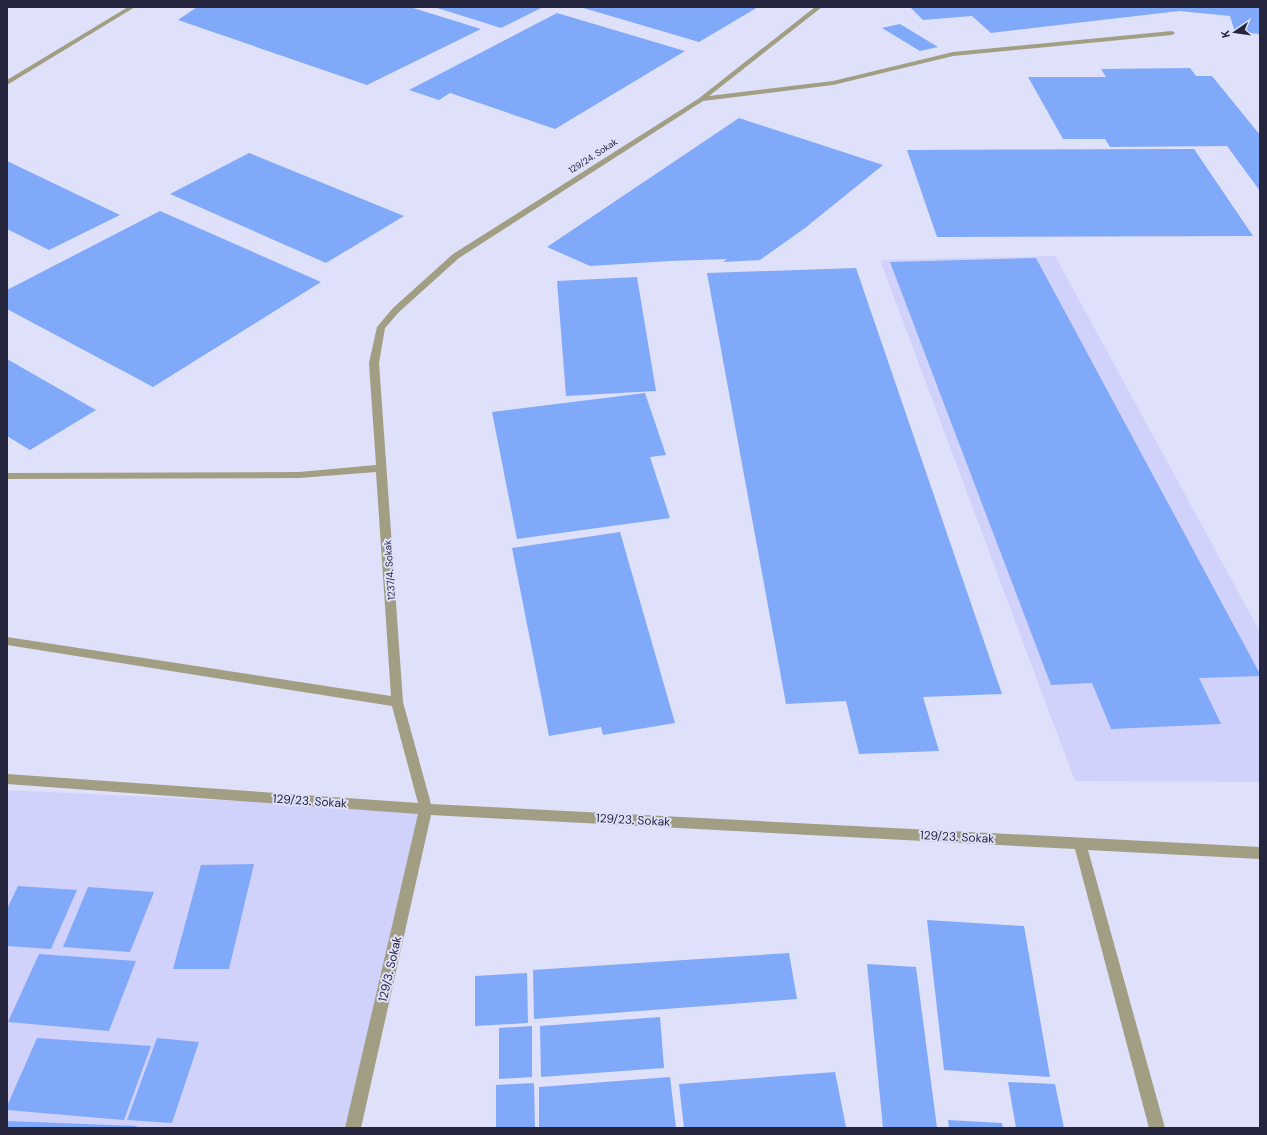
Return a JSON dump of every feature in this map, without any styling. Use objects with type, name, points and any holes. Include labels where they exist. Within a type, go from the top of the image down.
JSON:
[{"type":"street","points":[[7,83],[132,7]]},
{"type":"street","name":"129/24. Sokak","points":[[381,327],[396,310],[456,256],[700,100],[819,7]]},
{"type":"street","points":[[700,100],[833,83],[953,54],[1172,33]]},
{"type":"street","name":"1237/4. Sokak","points":[[381,327],[374,363],[397,702],[426,810]]},
{"type":"street","points":[[7,476],[299,475],[382,468]]},
{"type":"street","points":[[7,641],[397,702]]},
{"type":"street","name":"129/23. Sokak","points":[[7,779],[426,810],[1260,853]]},
{"type":"street","name":"129/3. Sokak","points":[[353,1128],[426,810]]},
{"type":"street","points":[[1080,844],[1157,1128]]},
{"type":"shaded area","points":[[1055,256],[1260,632],[1260,782],[1075,781],[880,260]]},
{"type":"shaded area","points":[[7,790],[426,810],[351,1128],[7,1128]]},
{"type":"building","points":[[197,7],[410,7],[481,29],[367,85],[178,20]]},
{"type":"building","points":[[434,7],[543,7],[501,28]]},
{"type":"building","points":[[580,7],[758,7],[699,42]]},
{"type":"building","points":[[910,7],[1260,7],[1260,34],[1235,32],[1230,16],[1179,11],[991,33],[972,16],[923,20]]},
{"type":"building","points":[[557,13],[685,51],[555,129],[450,93],[439,100],[409,90]]},
{"type":"building","points":[[900,24],[938,47],[920,51],[882,28]]},
{"type":"building","points":[[1190,68],[1196,76],[1212,76],[1260,135],[1260,191],[1227,146],[1110,147],[1105,139],[1063,139],[1028,77],[1106,77],[1101,69]]},
{"type":"building","points":[[739,118],[883,165],[805,228],[760,260],[723,262],[727,259],[670,261],[590,266],[547,247]]},
{"type":"building","points":[[1194,149],[1253,236],[937,237],[907,150]]},
{"type":"building","points":[[249,153],[404,216],[326,263],[170,194]]},
{"type":"building","points":[[7,161],[120,215],[49,250],[7,229]]},
{"type":"building","points":[[160,211],[321,282],[153,387],[7,309],[7,290]]},
{"type":"building","points":[[1036,258],[1260,674],[1260,676],[1199,678],[1221,724],[1111,729],[1092,683],[1051,685],[890,262]]},
{"type":"building","points":[[856,268],[1002,694],[923,697],[939,751],[859,754],[846,701],[786,704],[707,273]]},
{"type":"building","points":[[637,277],[656,391],[566,396],[557,281]]},
{"type":"building","points":[[7,359],[96,410],[30,450],[7,436]]},
{"type":"building","points":[[645,393],[666,455],[650,457],[670,518],[517,539],[492,412]]},
{"type":"building","points":[[620,532],[675,723],[603,735],[601,727],[549,736],[512,548]]},
{"type":"building","points":[[254,864],[229,969],[173,969],[201,865]]},
{"type":"building","points":[[18,886],[77,890],[51,949],[7,946],[7,909]]},
{"type":"building","points":[[88,887],[154,892],[130,952],[63,947]]},
{"type":"building","points":[[927,920],[1024,926],[1050,1077],[944,1070]]},
{"type":"building","points":[[789,953],[797,999],[534,1019],[533,970]]},
{"type":"building","points":[[39,954],[136,961],[109,1031],[8,1022]]},
{"type":"building","points":[[867,964],[916,967],[937,1128],[883,1128]]},
{"type":"building","points":[[527,973],[528,1023],[475,1026],[475,976]]},
{"type":"building","points":[[660,1017],[664,1068],[541,1077],[540,1026]]},
{"type":"building","points":[[532,1026],[532,1077],[499,1079],[499,1028]]},
{"type":"building","points":[[37,1038],[151,1046],[124,1120],[7,1110],[7,1106]]},
{"type":"building","points":[[157,1038],[199,1042],[172,1123],[127,1120]]},
{"type":"building","points":[[835,1072],[846,1127],[684,1128],[679,1084]]},
{"type":"building","points":[[670,1077],[676,1128],[539,1128],[539,1087]]},
{"type":"building","points":[[1008,1082],[1055,1084],[1064,1128],[1016,1128]]},
{"type":"building","points":[[534,1083],[535,1128],[496,1128],[496,1085]]},
{"type":"building","points":[[948,1120],[1002,1123],[1003,1128],[949,1128]]},
{"type":"building","points":[[7,1121],[137,1126],[136,1128],[7,1128]]}]
